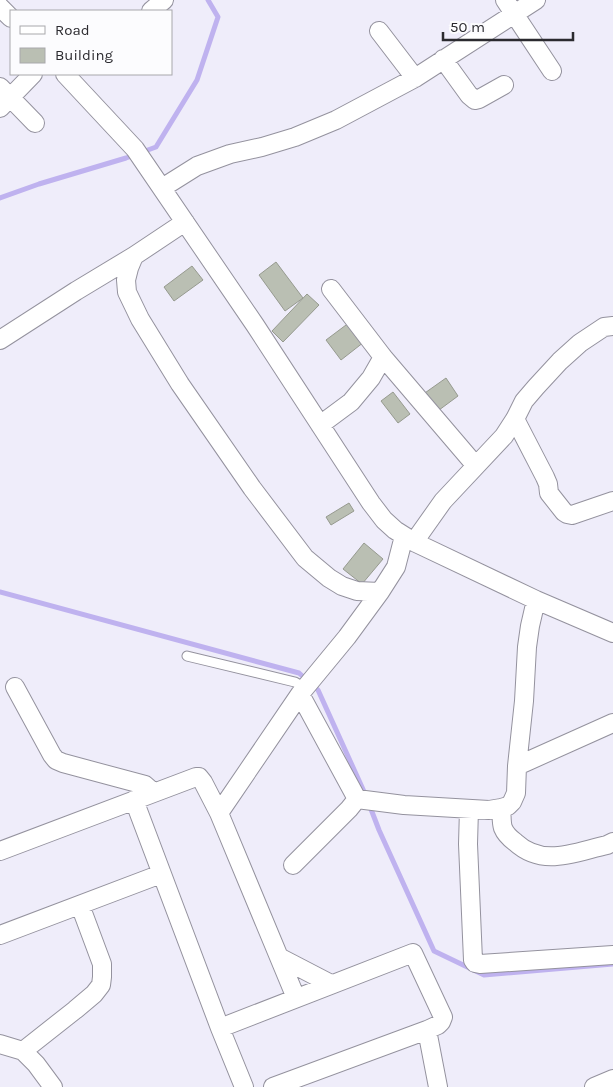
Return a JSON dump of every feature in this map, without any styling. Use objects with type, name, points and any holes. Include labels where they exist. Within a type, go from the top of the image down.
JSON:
[{"type":"street","points":[[152,10],[164,0]]},
{"type":"street","points":[[162,188],[197,166],[230,154],[262,147],[336,120],[415,78],[443,59],[510,7],[536,0]]},
{"type":"street","points":[[0,6],[10,17]]},
{"type":"street","points":[[510,7],[552,71]]},
{"type":"street","points":[[379,31],[415,78]]},
{"type":"street","points":[[443,59],[469,95],[475,100],[504,85]]},
{"type":"street","points":[[32,75],[3,98],[35,123]]},
{"type":"street","points":[[71,76],[135,149],[255,325],[371,503],[394,530],[536,600],[613,633]]},
{"type":"street","points":[[0,340],[185,222]]},
{"type":"street","points":[[134,256],[128,268],[127,292],[140,319],[180,384],[273,517],[305,558],[329,578],[342,586],[357,591],[380,592]]},
{"type":"street","points":[[331,289],[383,357],[476,466]]},
{"type":"street","points":[[219,813],[307,686],[347,637],[380,592],[396,567],[409,539],[504,436],[524,402],[560,362],[580,343],[604,327],[613,326]]},
{"type":"street","points":[[320,425],[351,402],[371,378],[383,357]]},
{"type":"street","points":[[514,419],[545,477],[550,493],[564,512],[572,515],[613,501]]},
{"type":"street","points":[[293,865],[349,809],[363,799],[404,805],[489,810],[508,806],[512,802],[516,793],[527,646],[536,600]]},
{"type":"street","points":[[307,686],[363,799]]},
{"type":"street","points":[[15,687],[56,760],[145,785],[153,792]]},
{"type":"street","points":[[517,766],[613,723]]},
{"type":"street","points":[[0,851],[153,792],[199,777],[219,813],[296,998]]},
{"type":"street","points":[[134,800],[244,1087]]},
{"type":"street","points":[[501,808],[504,828],[508,835],[522,848],[532,854],[552,857],[613,842]]},
{"type":"street","points":[[469,809],[468,844],[474,963],[613,954]]},
{"type":"street","points":[[0,935],[161,874]]},
{"type":"street","points":[[23,1051],[94,994],[101,985],[102,964],[80,905]]},
{"type":"street","points":[[220,1028],[413,952],[443,1017],[438,1025],[273,1087]]},
{"type":"street","points":[[279,957],[331,984]]},
{"type":"street","points":[[427,1030],[438,1087]]},
{"type":"street","points":[[0,1044],[23,1051],[36,1064],[53,1087]]},
{"type":"street","points":[[594,1087],[613,1079]]},
{"type":"lane","points":[[187,656],[307,686]]},
{"type":"building","points":[[276,262],[303,298],[285,311],[259,275]]},
{"type":"building","points":[[192,266],[203,280],[174,301],[164,287]]},
{"type":"building","points":[[307,294],[319,305],[283,342],[272,331]]},
{"type":"building","points":[[350,322],[364,342],[341,360],[326,340]]},
{"type":"building","points":[[446,378],[458,396],[435,413],[422,395]]},
{"type":"building","points":[[393,392],[410,414],[398,423],[381,401]]},
{"type":"building","points":[[349,503],[354,511],[331,525],[326,517]]},
{"type":"building","points":[[364,543],[383,559],[362,584],[343,569]]},
{"type":"waterway","points":[[0,198],[156,147],[197,80],[218,17],[208,0]]},
{"type":"waterway","points":[[0,592],[299,673],[318,690],[366,796]]},
{"type":"waterway","points":[[369,804],[434,951],[484,975],[613,964]]}]
